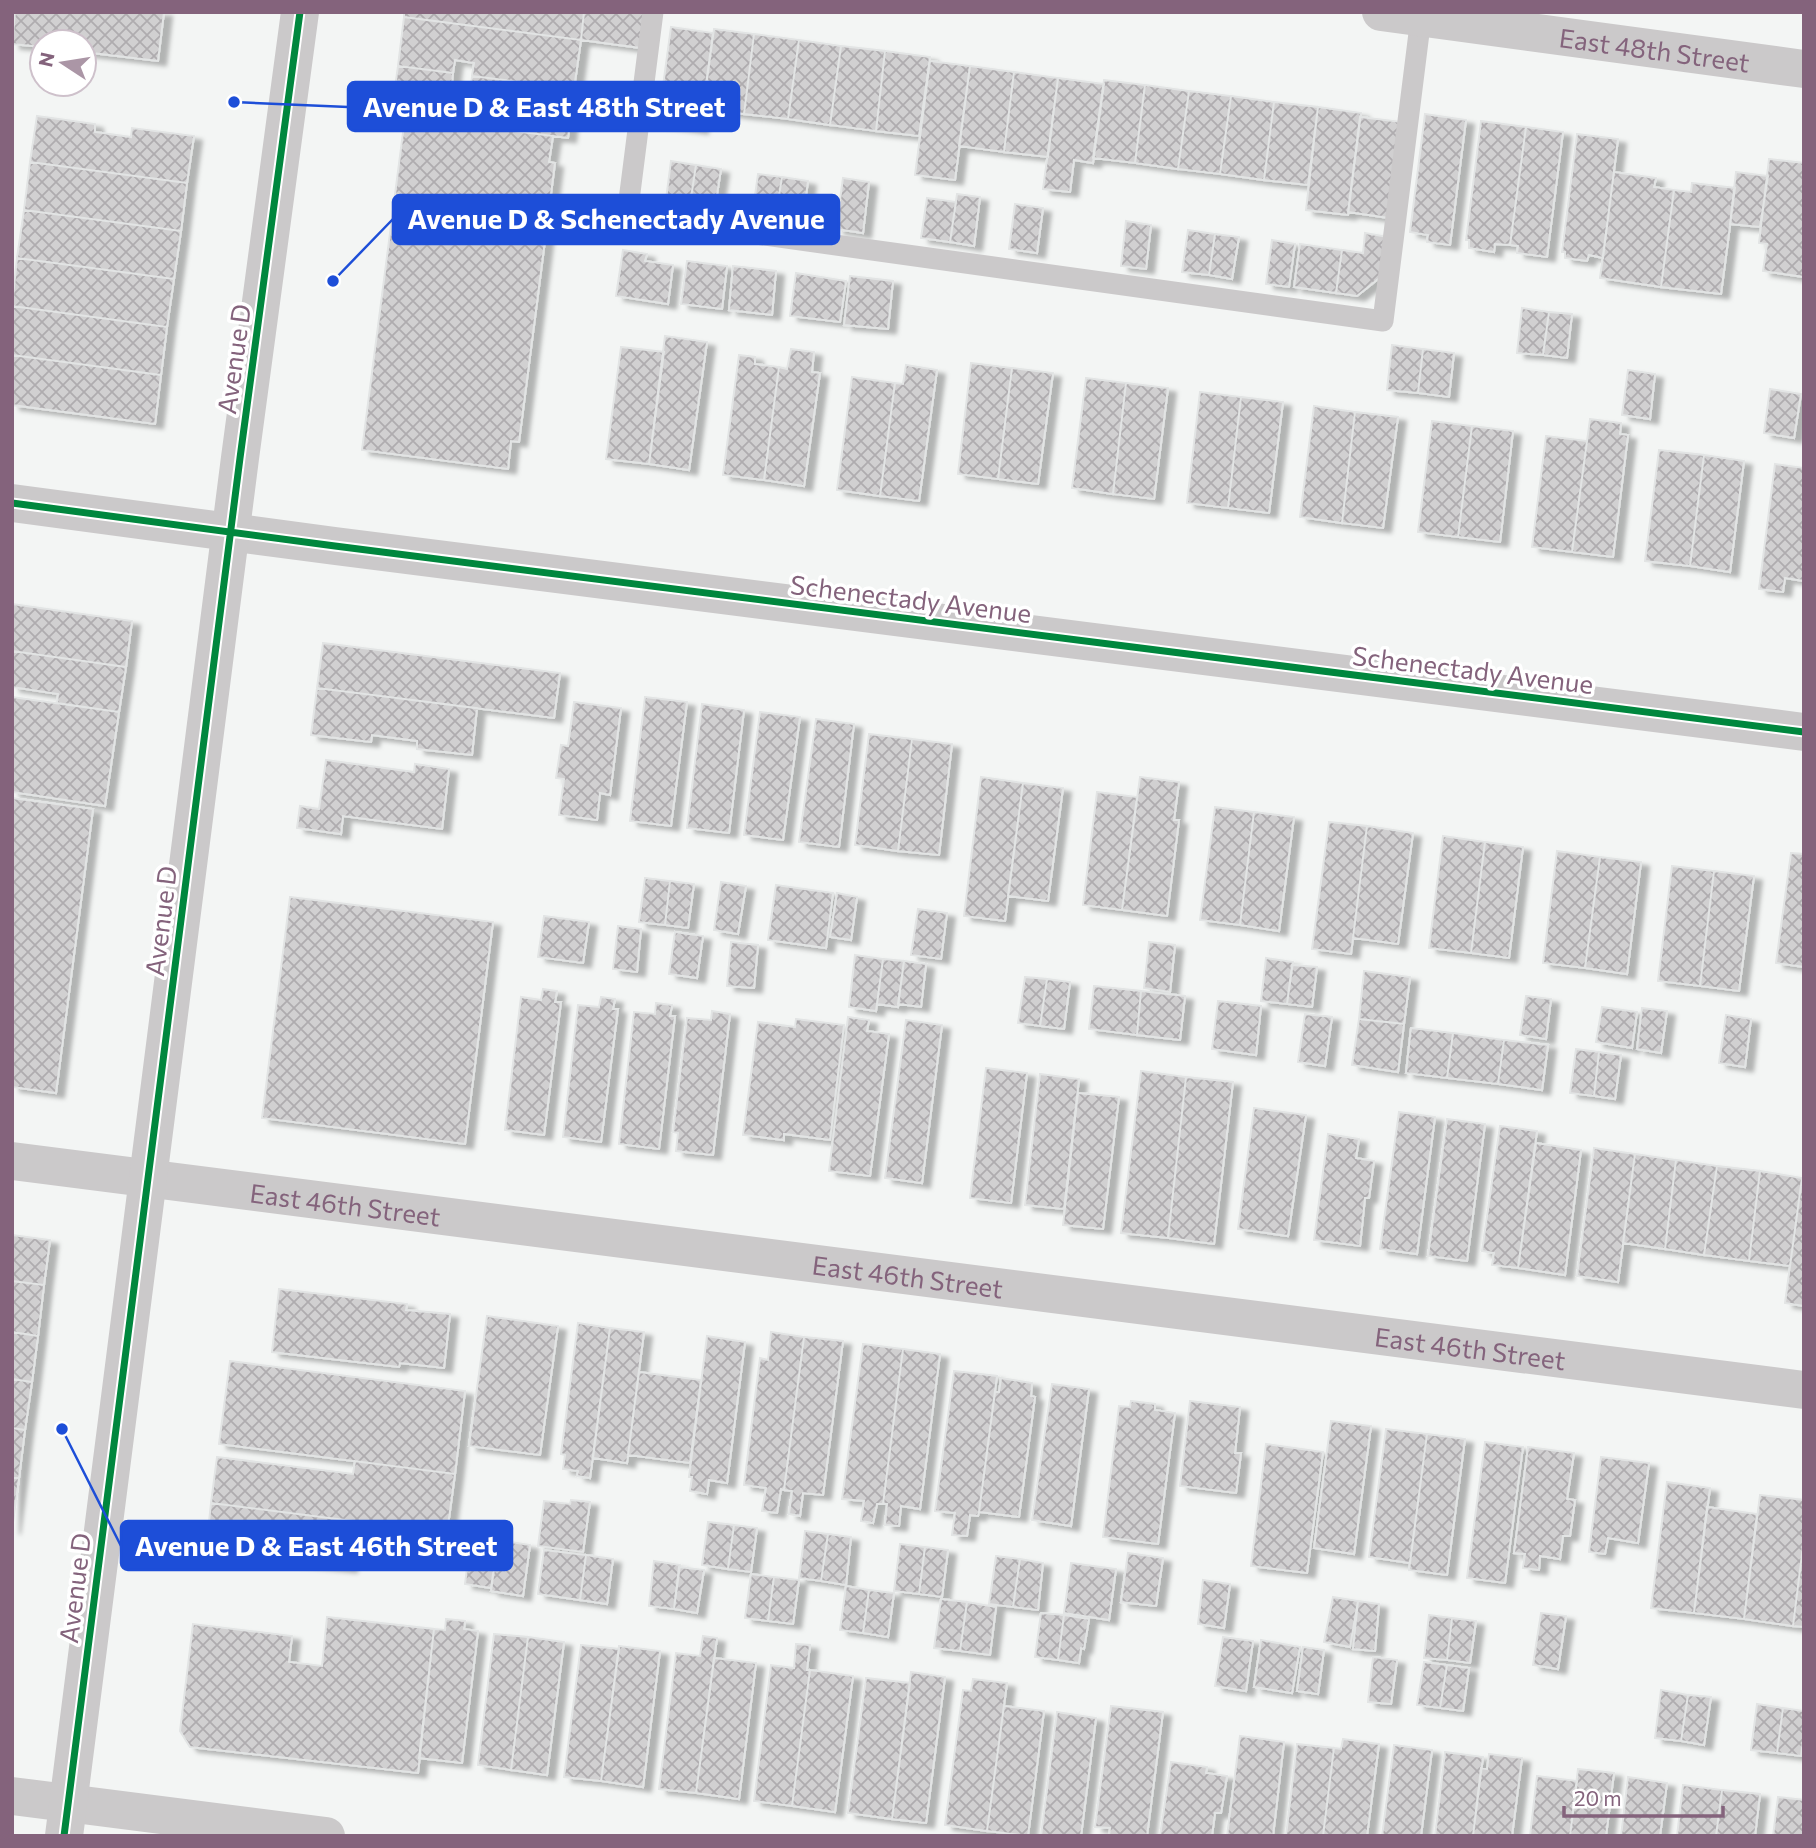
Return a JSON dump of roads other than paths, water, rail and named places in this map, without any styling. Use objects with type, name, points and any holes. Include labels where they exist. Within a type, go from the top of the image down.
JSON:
[{"type":"street","name":"Avenue D","points":[[66,1819],[300,12]]},
{"type":"street","name":"East 48th Street","points":[[1381,12],[1804,69]]},
{"type":"street","name":"Schenectady Avenue","points":[[12,503],[1804,732]]},
{"type":"street","name":"East 46th Street","points":[[12,1161],[1804,1390]]},
{"type":"street","points":[[12,1796],[66,1819],[326,1836]]},
{"type":"lane","points":[[653,12],[627,216],[1383,321],[1421,17]]},
{"type":"place","name":"Avenue D & East 48th Street","points":[[234,102]]},
{"type":"place","name":"Avenue D & Schenectady Avenue","points":[[333,281]]},
{"type":"place","name":"Avenue D & East 46th Street","points":[[62,1429]]}]
